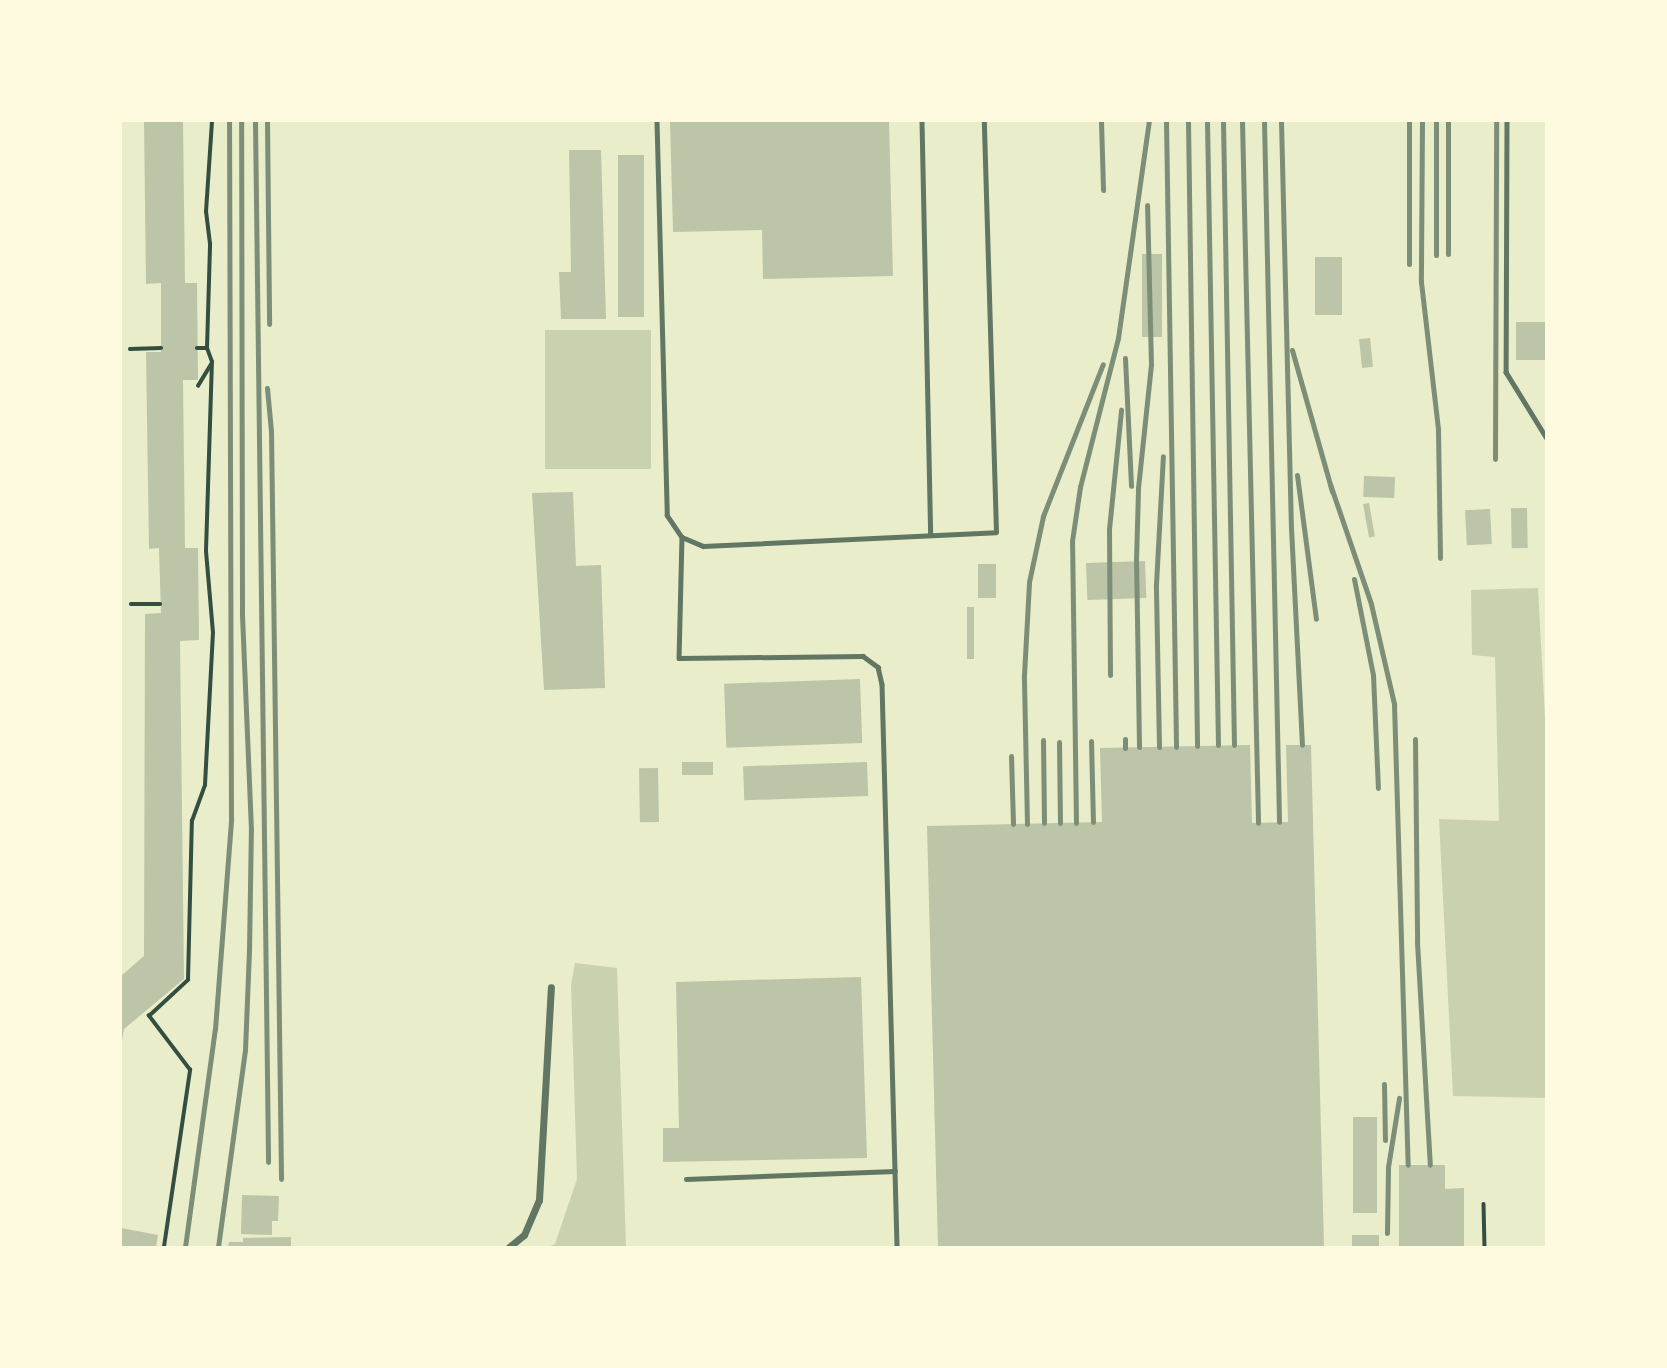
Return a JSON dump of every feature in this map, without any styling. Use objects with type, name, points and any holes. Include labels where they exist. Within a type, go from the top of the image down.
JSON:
[{"type":"street","points":[[509,1247],[524,1235],[539,1200],[551,987]]},
{"type":"lane","points":[[657,121],[667,515],[682,537],[703,546],[996,532],[984,121]]},
{"type":"lane","points":[[922,121],[931,535]]},
{"type":"lane","points":[[1507,121],[1506,372],[1546,437]]},
{"type":"lane","points":[[682,537],[679,658],[863,656],[878,667],[882,684],[897,1247]]},
{"type":"lane","points":[[686,1179],[895,1171]]},
{"type":"path","points":[[164,1247],[190,1070],[149,1016],[188,980],[192,821],[205,785],[212,633],[208,603],[210,523],[206,469],[212,362],[207,348],[210,244],[206,212],[212,121]]},
{"type":"path","points":[[130,349],[161,348]]},
{"type":"path","points":[[197,348],[207,348]]},
{"type":"path","points":[[198,386],[212,362]]},
{"type":"path","points":[[198,603],[208,603]]},
{"type":"path","points":[[131,604],[160,604]]},
{"type":"path","points":[[1484,1203],[1485,1247]]},
{"type":"green space","points":[[545,330],[651,330],[651,469],[545,469]]},
{"type":"green space","points":[[1538,588],[1546,737],[1546,1098],[1453,1096],[1439,819],[1499,821],[1495,657],[1472,655],[1471,590]]},
{"type":"green space","points":[[575,963],[617,968],[626,1247],[548,1247],[555,1244],[577,1179],[571,985]]},
{"type":"building","points":[[144,121],[183,121],[185,283],[197,283],[198,380],[183,380],[185,548],[198,548],[199,640],[180,641],[184,979],[124,1029],[121,1046],[121,976],[144,956],[145,614],[161,613],[159,548],[149,549],[146,352],[161,352],[161,283],[146,284]]},
{"type":"building","points":[[670,121],[889,121],[893,276],[763,279],[762,230],[673,232]]},
{"type":"building","points":[[569,150],[601,150],[606,319],[561,319],[559,272],[571,272]]},
{"type":"building","points":[[618,155],[644,155],[644,317],[618,317]]},
{"type":"building","points":[[1142,254],[1162,254],[1162,337],[1142,337]]},
{"type":"building","points":[[1315,257],[1342,257],[1342,315],[1315,315]]},
{"type":"building","points":[[1516,322],[1546,322],[1546,360],[1516,360]]},
{"type":"building","points":[[1370,338],[1373,367],[1362,368],[1359,339]]},
{"type":"building","points":[[1364,476],[1395,477],[1394,498],[1363,497]]},
{"type":"building","points":[[573,492],[576,566],[601,565],[605,688],[544,690],[532,493]]},
{"type":"building","points":[[1369,503],[1375,536],[1369,538],[1363,504]]},
{"type":"building","points":[[1511,508],[1527,508],[1528,548],[1512,548]]},
{"type":"building","points":[[1490,509],[1492,544],[1467,545],[1465,510]]},
{"type":"building","points":[[1145,561],[1146,598],[1087,600],[1086,563]]},
{"type":"building","points":[[978,564],[996,564],[996,598],[978,598]]},
{"type":"building","points":[[967,607],[974,607],[974,659],[967,659]]},
{"type":"building","points":[[860,679],[862,743],[726,748],[724,684]]},
{"type":"building","points":[[1250,745],[1252,823],[1288,822],[1286,745],[1311,745],[1324,1247],[938,1247],[927,826],[1102,822],[1100,748]]},
{"type":"building","points":[[682,762],[713,762],[713,775],[682,775]]},
{"type":"building","points":[[867,762],[868,796],[744,800],[743,766]]},
{"type":"building","points":[[639,768],[658,768],[659,822],[640,822]]},
{"type":"building","points":[[861,977],[867,1158],[663,1162],[663,1128],[679,1128],[676,982]]},
{"type":"building","points":[[1353,1117],[1377,1117],[1377,1213],[1353,1213]]},
{"type":"building","points":[[1399,1165],[1445,1165],[1445,1189],[1464,1188],[1464,1247],[1399,1247]]},
{"type":"building","points":[[242,1195],[279,1196],[278,1221],[272,1221],[272,1235],[241,1234]]},
{"type":"building","points":[[121,1228],[158,1235],[156,1247],[121,1247]]},
{"type":"building","points":[[1352,1235],[1379,1235],[1379,1247],[1352,1247]]},
{"type":"building","points":[[291,1237],[291,1247],[228,1247],[229,1242],[243,1242],[243,1238]]},
{"type":"railway","points":[[185,1247],[215,1029],[231,819],[229,121]]},
{"type":"railway","points":[[218,1247],[245,1050],[249,951],[251,830],[242,614],[241,121]]},
{"type":"railway","points":[[255,121],[268,1162]]},
{"type":"railway","points":[[267,121],[269,324]]},
{"type":"railway","points":[[1101,121],[1103,190]]},
{"type":"railway","points":[[1076,823],[1072,541],[1080,487],[1118,338],[1149,121]]},
{"type":"railway","points":[[1166,121],[1176,747]]},
{"type":"railway","points":[[1188,121],[1197,746]]},
{"type":"railway","points":[[1207,121],[1218,745]]},
{"type":"railway","points":[[1223,121],[1234,745]]},
{"type":"railway","points":[[1242,121],[1258,823]]},
{"type":"railway","points":[[1264,121],[1279,822]]},
{"type":"railway","points":[[1281,121],[1291,528],[1302,745]]},
{"type":"railway","points":[[1409,121],[1409,264]]},
{"type":"railway","points":[[1422,121],[1421,282],[1438,430],[1440,558]]},
{"type":"railway","points":[[1436,121],[1436,255]]},
{"type":"railway","points":[[1448,121],[1448,254]]},
{"type":"railway","points":[[1495,459],[1496,121]]},
{"type":"railway","points":[[1139,747],[1136,561],[1138,488],[1151,365],[1147,205]]},
{"type":"railway","points":[[1292,350],[1332,491]]},
{"type":"railway","points":[[1125,358],[1131,486]]},
{"type":"railway","points":[[1027,824],[1024,675],[1029,582],[1043,516],[1103,364]]},
{"type":"railway","points":[[267,388],[271,431],[281,1179]]},
{"type":"railway","points":[[1110,675],[1109,529],[1121,410]]},
{"type":"railway","points":[[1159,747],[1156,584],[1163,456]]},
{"type":"railway","points":[[1297,475],[1316,619]]},
{"type":"railway","points":[[1330,484],[1371,604],[1394,704],[1408,1165]]},
{"type":"railway","points":[[1354,579],[1373,675],[1378,788]]},
{"type":"railway","points":[[1125,739],[1125,748]]},
{"type":"railway","points":[[1415,739],[1417,942],[1430,1165]]},
{"type":"railway","points":[[1043,740],[1044,823]]},
{"type":"railway","points":[[1091,741],[1093,822]]},
{"type":"railway","points":[[1059,742],[1060,823]]},
{"type":"railway","points":[[1011,756],[1013,824]]},
{"type":"railway","points":[[1384,1084],[1385,1140]]},
{"type":"railway","points":[[1387,1233],[1388,1167],[1399,1098]]}]
